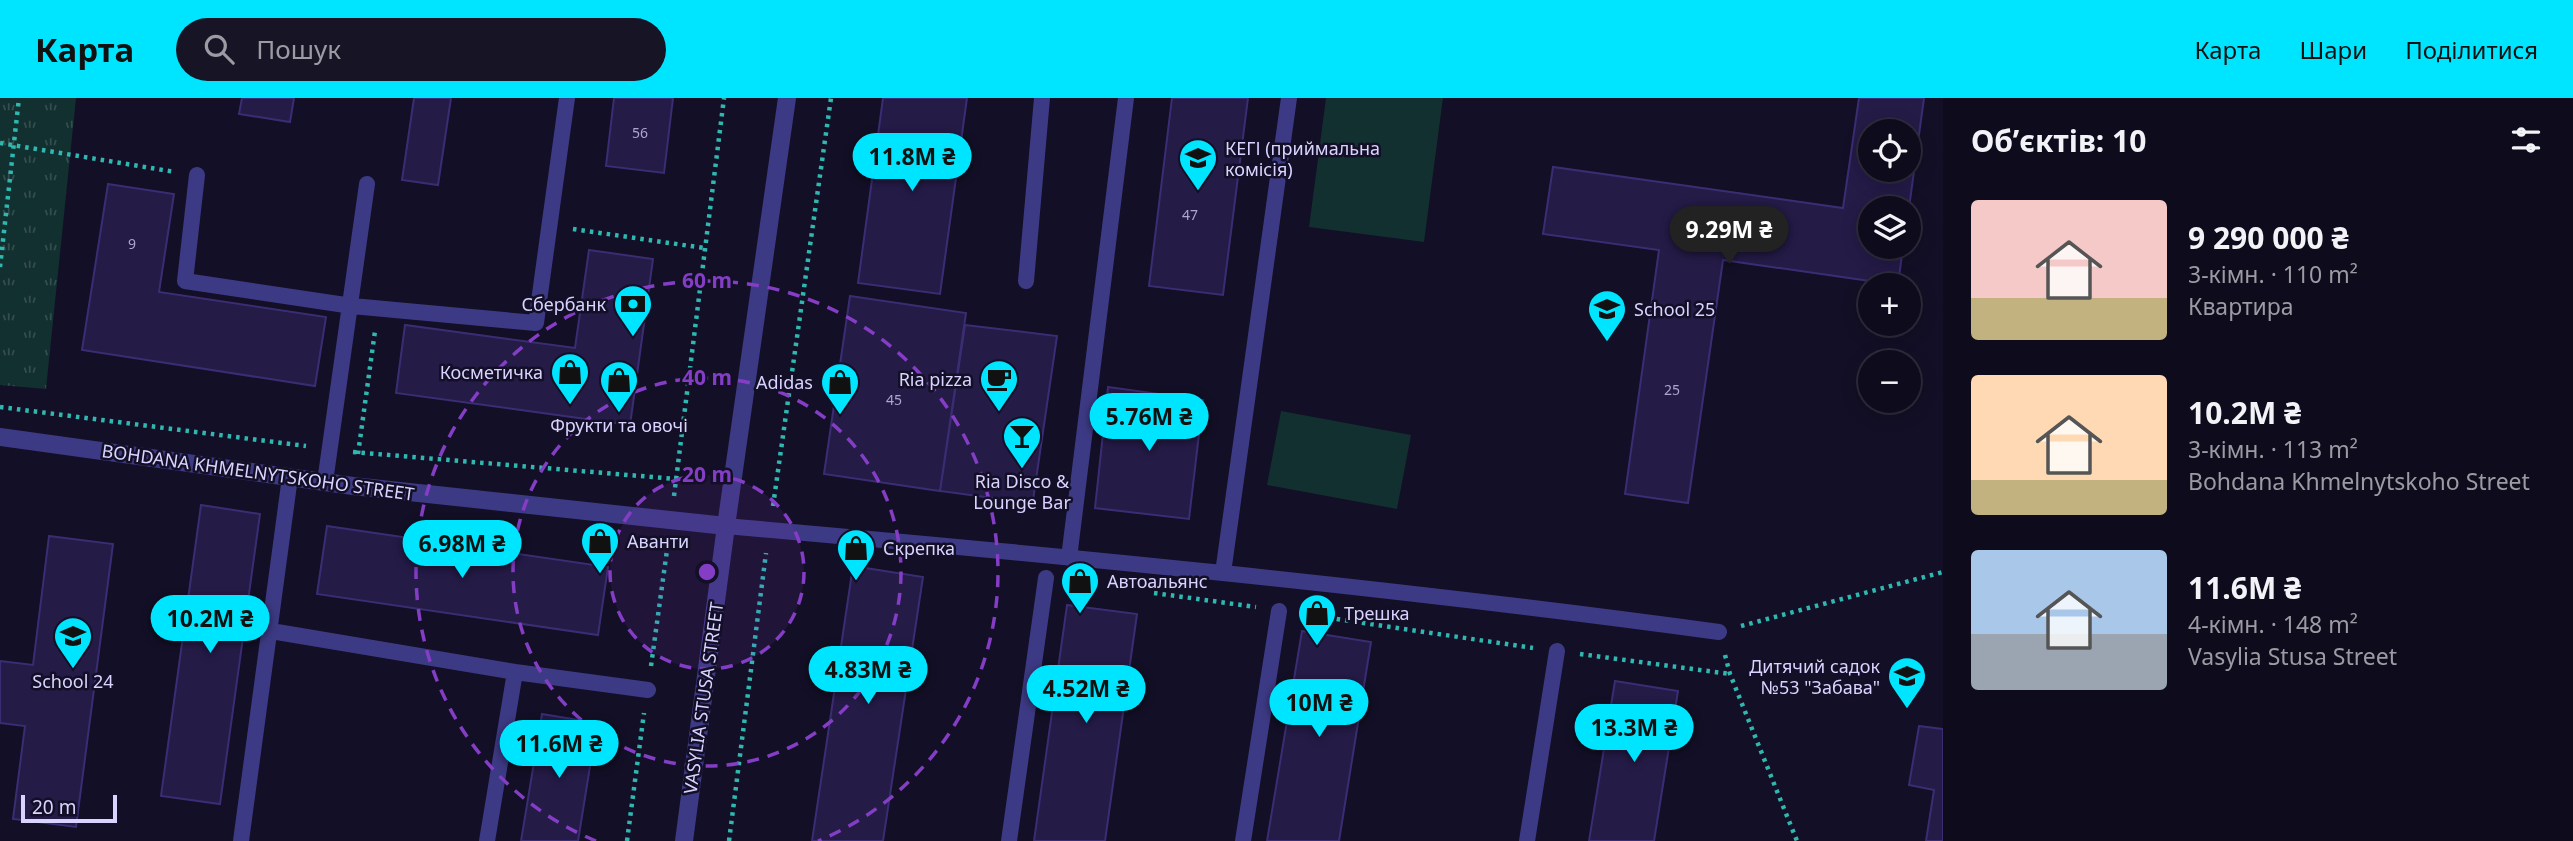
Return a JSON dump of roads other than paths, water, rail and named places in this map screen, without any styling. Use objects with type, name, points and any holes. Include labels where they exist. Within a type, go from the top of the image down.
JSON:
[{"type":"street","name":"VASYLIA STUSA STREET","points":[[684,841],[787,98]]},
{"type":"street","name":"BOHDANA KHMELNYTSKOHO STREET","points":[[0,437],[353,486],[726,526]]},
{"type":"lane","points":[[197,175],[185,281],[352,306],[536,323],[567,98]]},
{"type":"lane","points":[[1026,281],[1042,98]]},
{"type":"lane","points":[[1069,558],[1126,98]]},
{"type":"lane","points":[[1223,573],[1289,98]]},
{"type":"lane","points":[[326,482],[367,184]]},
{"type":"lane","points":[[241,841],[290,477]]},
{"type":"lane","points":[[726,526],[1223,573],[1556,610],[1719,632]]},
{"type":"lane","points":[[1009,841],[1046,578]]},
{"type":"lane","points":[[1243,841],[1279,611]]},
{"type":"lane","points":[[271,631],[515,672],[648,690]]},
{"type":"lane","points":[[1527,841],[1557,652]]},
{"type":"lane","points":[[488,841],[515,672]]},
{"type":"place","name":"КЕГІ (приймальна комісія)","points":[[1198,192]]},
{"type":"place","name":"Сбербанк","points":[[633,338]]},
{"type":"place","name":"School 25","points":[[1607,343]]},
{"type":"place","name":"Косметичка","points":[[570,406]]},
{"type":"place","name":"Ria pizza","points":[[999,413]]},
{"type":"place","name":"Фрукти та овочі","points":[[619,414]]},
{"type":"place","name":"Adidas","points":[[840,416]]},
{"type":"place","name":"Ria Disco & Lounge Bar","points":[[1022,470]]},
{"type":"place","name":"Аванти","points":[[600,575]]},
{"type":"place","name":"Скрепка","points":[[856,582]]},
{"type":"place","name":"Автоальянс","points":[[1080,615]]},
{"type":"place","name":"Трешка","points":[[1317,647]]},
{"type":"place","name":"School 24","points":[[73,670]]},
{"type":"place","name":"Дитячий садок №53 \"Забава\"","points":[[1907,710]]}]
